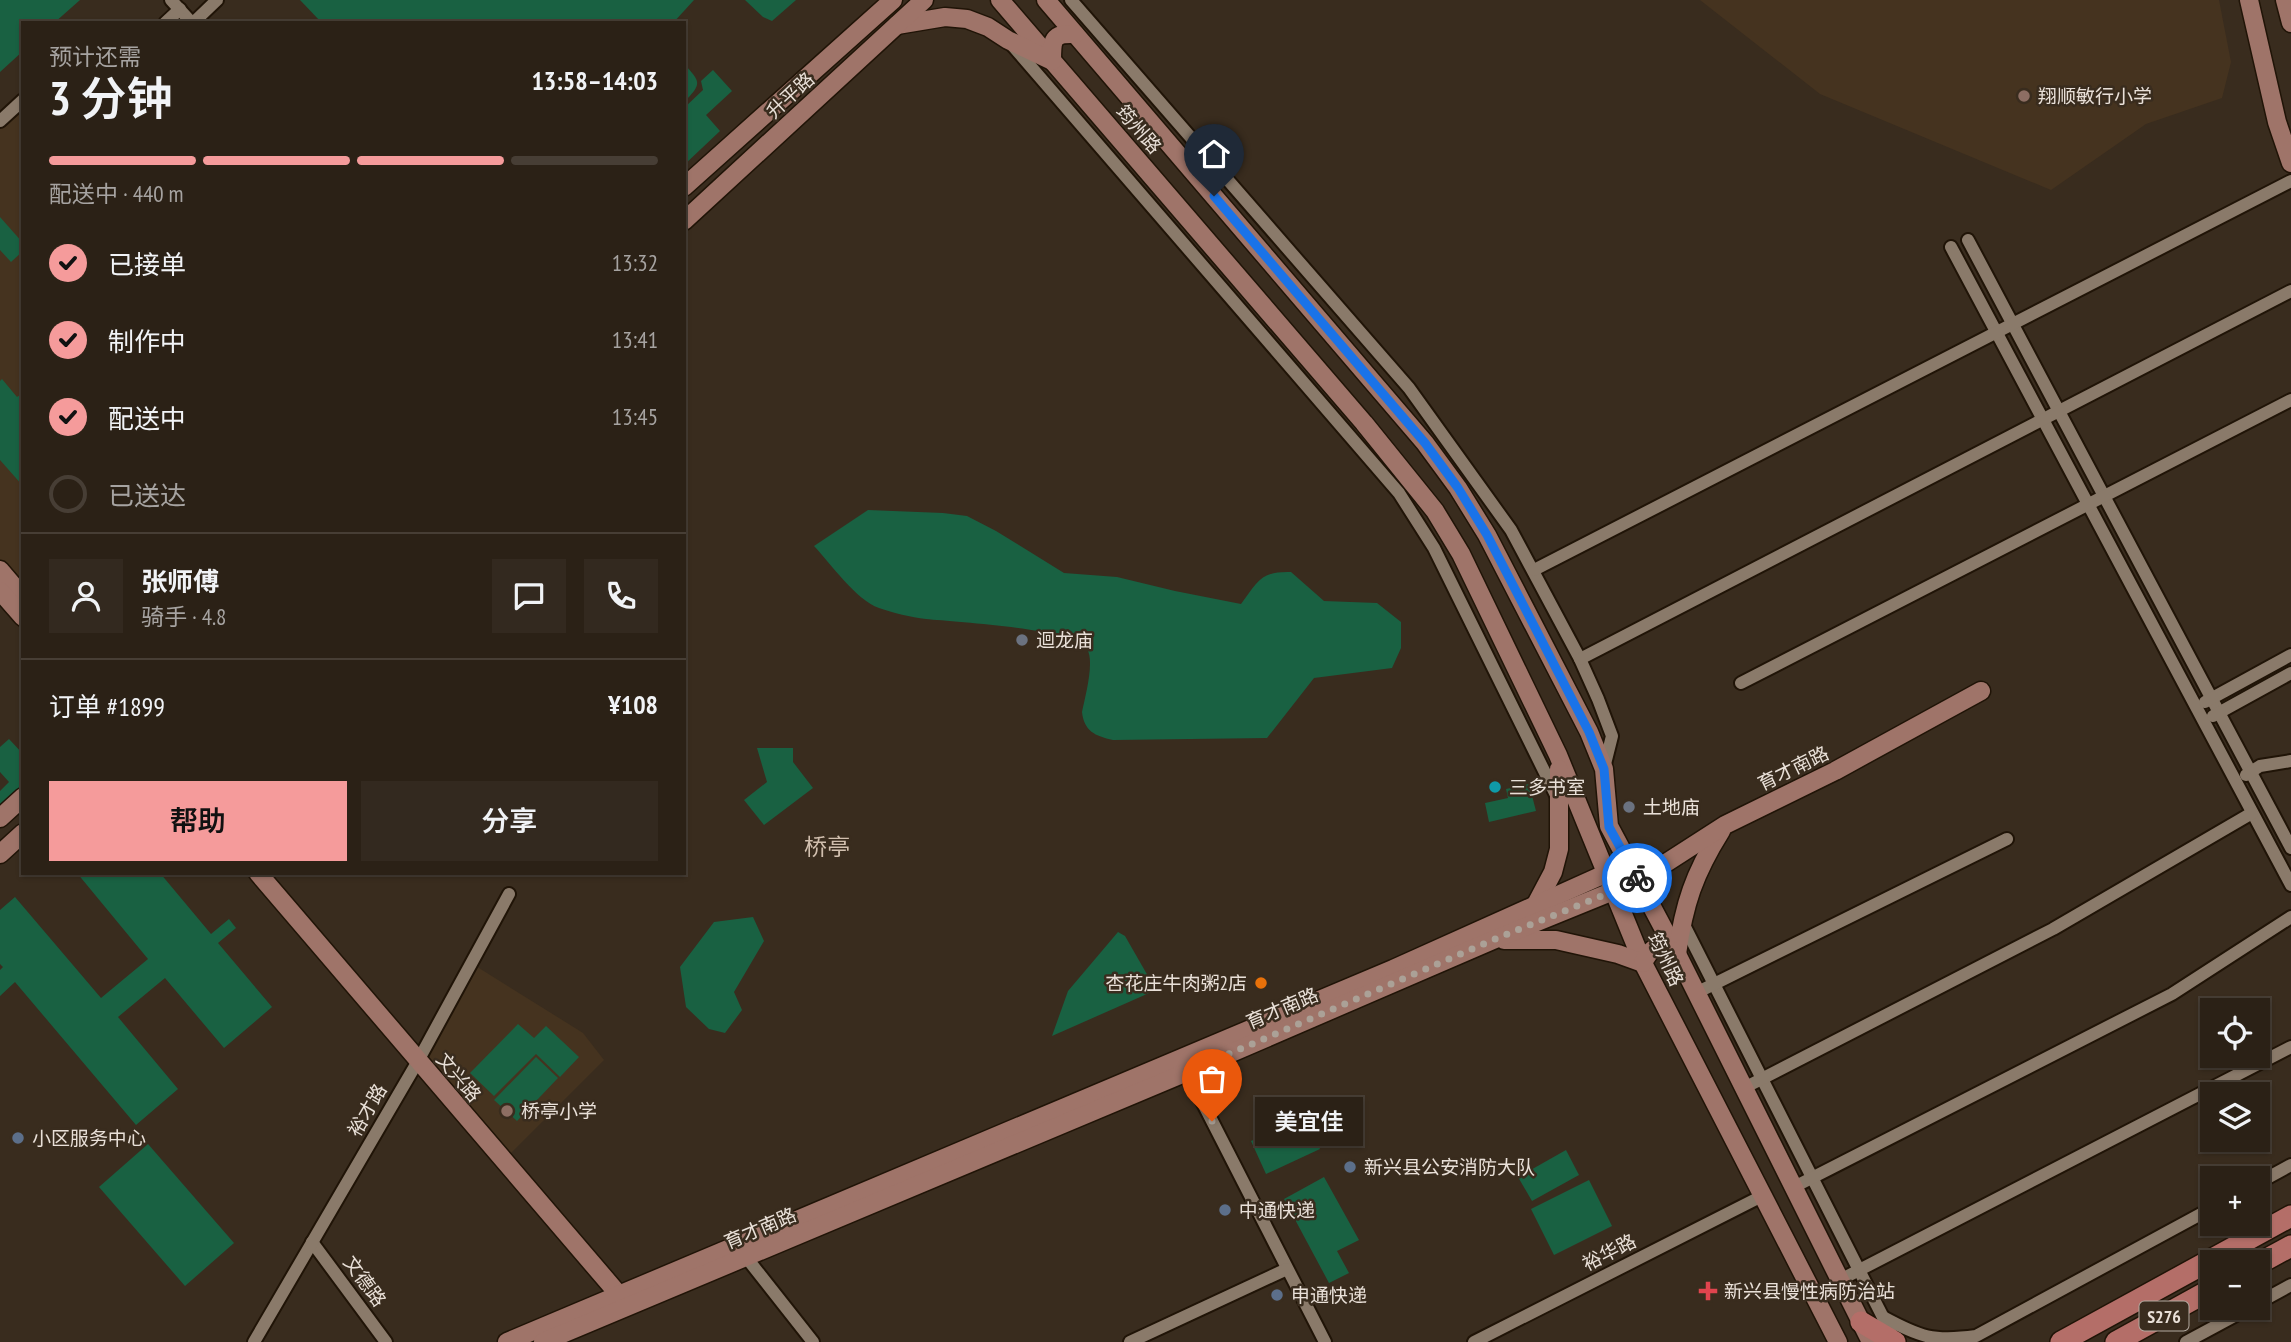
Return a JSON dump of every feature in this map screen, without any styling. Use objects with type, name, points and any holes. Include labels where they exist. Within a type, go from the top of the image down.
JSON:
[{"type":"main road","name":"S276","points":[[2061,1342],[2291,1216]]},
{"type":"main road","points":[[2270,1257],[2291,1246]]},
{"type":"main road","name":"S276","points":[[2116,1342],[2200,1296]]},
{"type":"main road","points":[[1861,1322],[1896,1342]]},
{"type":"street","points":[[195,21],[217,0]]},
{"type":"street","name":"升平路","points":[[686,219],[924,0]]},
{"type":"street","name":"筠州路","points":[[1000,0],[1364,423],[1436,511],[1461,554],[1558,755],[1643,963],[1838,1342]]},
{"type":"street","name":"筠州路","points":[[1046,0],[1418,434],[1458,488],[1487,535],[1589,732],[1604,769],[1609,827],[1677,954],[1871,1342]]},
{"type":"street","points":[[1071,0],[1409,388],[1511,530],[1580,659],[1612,736],[1604,769]]},
{"type":"street","points":[[2249,0],[2277,122],[2291,163]]},
{"type":"street","points":[[2285,0],[2291,23]]},
{"type":"street","name":"升平路","points":[[686,185],[887,3]]},
{"type":"street","points":[[166,21],[175,5],[191,21]]},
{"type":"street","points":[[897,25],[945,17],[967,19],[988,27],[1052,61],[1052,44],[1056,36],[1063,33],[1075,34]]},
{"type":"street","points":[[1008,40],[1399,493],[1434,548],[1560,804]]},
{"type":"street","points":[[0,121],[21,102]]},
{"type":"street","points":[[1534,570],[2291,181]]},
{"type":"street","points":[[1968,240],[2291,848]]},
{"type":"street","points":[[1951,247],[2291,885]]},
{"type":"street","points":[[1580,659],[2291,291]]},
{"type":"street","points":[[1741,683],[2291,400]]},
{"type":"street","points":[[0,570],[21,595]]},
{"type":"street","points":[[0,591],[21,615]]},
{"type":"street","points":[[2196,707],[2291,655]]},
{"type":"street","points":[[2204,721],[2291,673]]},
{"type":"street","name":"育才南路","points":[[507,1342],[746,1257],[1638,881],[1725,825],[1835,771],[1981,691]]},
{"type":"street","points":[[1535,906],[1553,872],[1559,849],[1558,755]]},
{"type":"street","points":[[2237,784],[2250,771],[2260,766],[2291,761]]},
{"type":"street","points":[[0,818],[21,799]]},
{"type":"street","points":[[1744,1088],[2053,929],[2252,813]]},
{"type":"street","points":[[1493,940],[1556,940],[1618,954],[1643,963],[1655,947],[1664,946],[1677,954],[1682,920],[1700,864],[1725,825]]},
{"type":"street","points":[[0,854],[21,835]]},
{"type":"street","points":[[1696,993],[2007,839]]},
{"type":"street","name":"育才南路","points":[[543,1342],[624,1300],[1393,969],[1629,863]]},
{"type":"street","name":"文兴路","points":[[260,875],[624,1300]]},
{"type":"street","name":"裕才路","points":[[254,1342],[418,1061],[509,894]]},
{"type":"street","points":[[1794,1188],[2172,994],[2291,918]]},
{"type":"street","points":[[1682,920],[1896,1342],[1953,1342],[1976,1336],[2200,1215]]},
{"type":"street","points":[[1840,1280],[2291,1047]]},
{"type":"street","points":[[1187,1072],[1325,1342]]},
{"type":"street","points":[[2270,1176],[2291,1165]]},
{"type":"street","name":"裕华路","points":[[1474,1342],[1762,1196]]},
{"type":"street","name":"文德路","points":[[313,1242],[386,1342]]},
{"type":"street","points":[[746,1257],[813,1342]]},
{"type":"street","points":[[1130,1342],[1287,1269]]},
{"type":"street","points":[[2270,1296],[2291,1285]]},
{"type":"street","points":[[1883,1317],[1933,1340]]},
{"type":"street","points":[[2186,1342],[2226,1320]]},
{"type":"shaded area","name":"翔顺敏行小学","points":[[1700,0],[2219,0],[2231,62],[2222,98],[2146,124],[2051,190],[1820,94]]},
{"type":"shaded area","points":[[21,102],[21,595],[0,570],[0,121]]},
{"type":"shaded area","name":"桥亭小学","points":[[471,963],[583,1033],[604,1060],[503,1161],[418,1061]]},
{"type":"green space","points":[[0,0],[80,0],[56,21],[21,21],[21,53],[0,72]]},
{"type":"green space","points":[[300,0],[694,0],[675,21],[320,21]]},
{"type":"green space","points":[[745,0],[796,0],[772,21],[763,17]]},
{"type":"green space","points":[[686,66],[696,79],[694,91],[686,100]]},
{"type":"green space","points":[[713,70],[732,91],[706,115],[720,131],[686,163],[686,106],[703,90],[701,81]]},
{"type":"green space","points":[[0,217],[21,241],[21,253],[11,262],[0,250]]},
{"type":"green space","points":[[2,379],[17,397],[21,394],[21,484],[0,460]]},
{"type":"green space","points":[[868,510],[967,516],[1064,573],[1117,577],[1241,604],[1261,579],[1272,573],[1291,572],[1324,601],[1377,603],[1401,622],[1401,648],[1392,668],[1314,678],[1267,738],[1113,740],[1092,732],[1085,724],[1082,712],[1090,662],[1087,649],[1077,642],[1038,631],[902,615],[870,604],[853,590],[814,546]]},
{"type":"green space","points":[[9,739],[21,752],[21,787],[0,805],[0,791],[9,782],[0,772],[0,747]]},
{"type":"green space","points":[[757,748],[793,748],[793,762],[813,788],[764,825],[744,800],[767,782]]},
{"type":"green space","points":[[1529,784],[1536,811],[1489,822],[1485,803],[1508,798],[1506,789]]},
{"type":"green space","points":[[79,875],[162,875],[211,934],[229,919],[236,928],[218,943],[272,1007],[224,1048],[165,978],[118,1017],[178,1089],[136,1125],[15,982],[0,996],[0,970],[3,967],[0,964],[0,910],[15,897],[101,998],[148,959]]},
{"type":"green space","points":[[753,917],[764,941],[734,992],[742,1010],[725,1033],[709,1029],[686,1007],[680,967],[714,922]]},
{"type":"green space","points":[[1118,932],[1125,936],[1156,990],[1052,1036],[1068,991]]},
{"type":"green space","points":[[518,1024],[534,1038],[546,1026],[579,1057],[560,1077],[536,1054],[494,1096],[470,1073]]},
{"type":"green space","points":[[536,1057],[558,1078],[517,1121],[494,1100]]},
{"type":"green space","points":[[1305,1117],[1320,1149],[1266,1174],[1251,1141]]},
{"type":"green space","points":[[148,1144],[234,1243],[185,1286],[99,1187]]},
{"type":"green space","points":[[1566,1150],[1579,1175],[1532,1201],[1518,1177]]},
{"type":"green space","points":[[1324,1177],[1359,1240],[1337,1251],[1349,1273],[1329,1283],[1284,1199]]},
{"type":"green space","points":[[1589,1180],[1612,1226],[1554,1255],[1531,1209]]},
{"type":"way so far","points":[[1212,1121],[1187,1072],[1493,940],[1638,881],[1637,878]]},
{"type":"place","name":"翔顺敏行小学","points":[[2024,96]]},
{"type":"place","name":"迴龙庙","points":[[1022,640]]},
{"type":"place","name":"三多书室","points":[[1495,787]]},
{"type":"place","name":"土地庙","points":[[1629,807]]},
{"type":"place","name":"杏花庄牛肉粥2店","points":[[1261,983]]},
{"type":"place","name":"桥亭小学","points":[[507,1111]]},
{"type":"place","name":"美宜佳","points":[[1212,1121]]},
{"type":"place","name":"小区服务中心","points":[[18,1138]]},
{"type":"place","name":"新兴县公安消防大队","points":[[1350,1167]]},
{"type":"place","name":"中通快递","points":[[1225,1210]]},
{"type":"place","name":"新兴县慢性病防治站","points":[[1708,1291]]},
{"type":"place","name":"申通快递","points":[[1277,1295]]},
{"type":"district","name":"桥亭","points":[[827,846]]},
{"type":"route","points":[[1214,196],[1425,443],[1458,488],[1487,535],[1589,732],[1604,769],[1609,827],[1637,878]]}]
